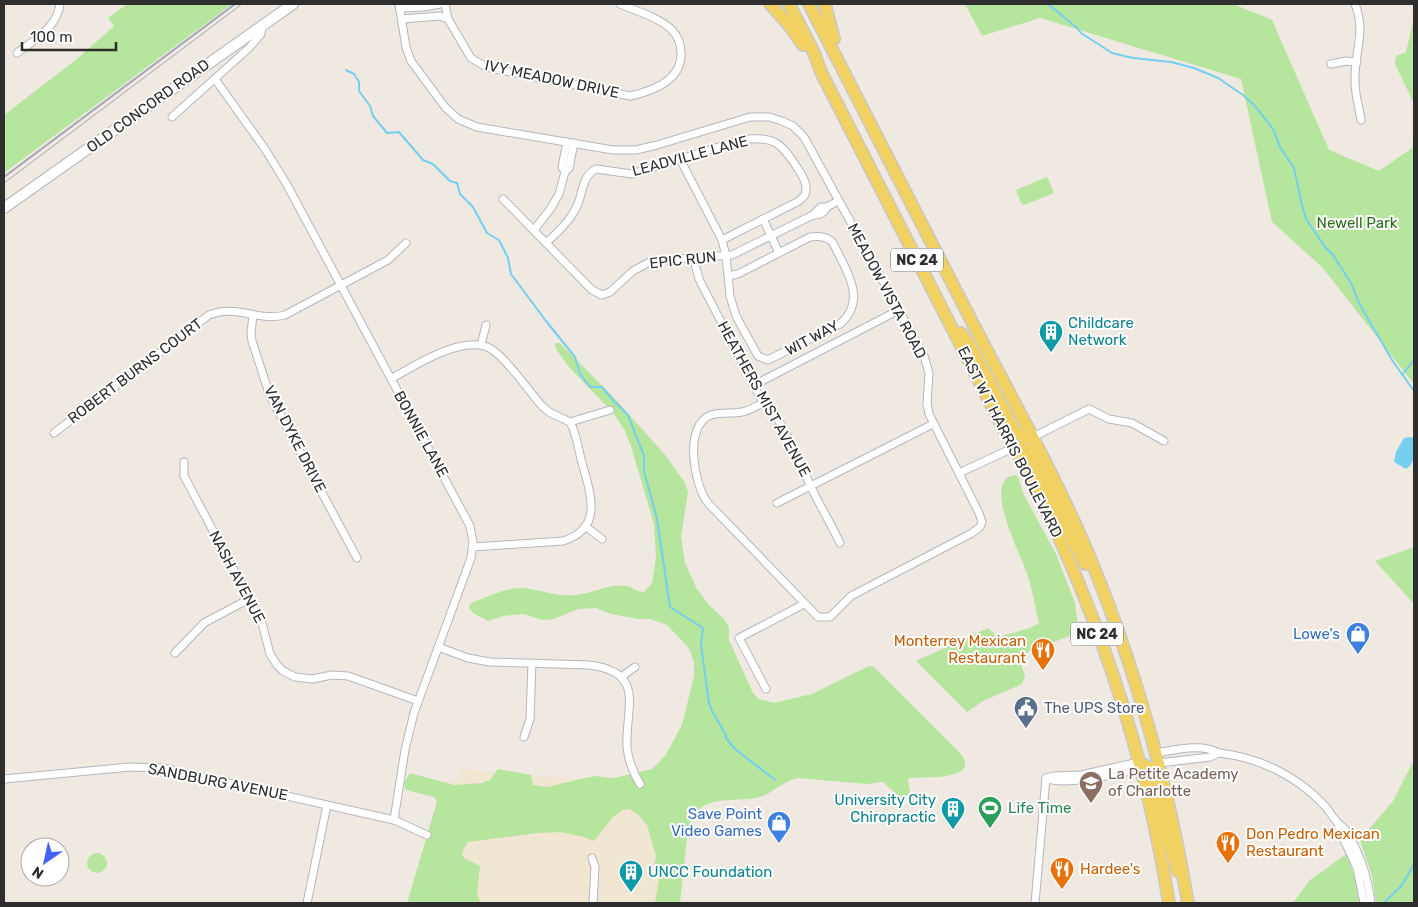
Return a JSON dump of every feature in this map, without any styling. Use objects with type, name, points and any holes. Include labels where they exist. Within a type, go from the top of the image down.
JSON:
[{"type":"main road","points":[[770,4],[796,35],[821,72]]},
{"type":"main road","name":"EAST W T HARRIS BOULEVARD","points":[[789,4],[814,53],[821,72],[1005,432],[1015,447],[1065,552],[1108,666],[1140,765],[1169,903]]},
{"type":"main road","name":"EAST W T HARRIS BOULEVARD","points":[[809,4],[1068,509],[1104,594],[1136,684],[1158,758],[1180,854],[1188,903]]},
{"type":"main road","points":[[825,4],[830,27],[847,77]]},
{"type":"main road","points":[[942,307],[970,345],[1015,431],[1022,436],[1031,438]]},
{"type":"main road","points":[[1015,447],[1022,447],[1027,450],[1084,564],[1104,594]]},
{"type":"main road","points":[[1108,666],[1116,677],[1127,700],[1144,753],[1152,761],[1158,758]]},
{"type":"main road","points":[[1140,765],[1148,767],[1151,773],[1174,864],[1188,903]]},
{"type":"street","points":[[17,53],[47,31],[57,16],[60,4]]},
{"type":"street","name":"OLD CONCORD ROAD","points":[[4,208],[262,24],[293,4]]},
{"type":"street","points":[[399,6],[423,7],[440,4]]},
{"type":"street","name":"IVY MEADOW DRIVE","points":[[445,4],[448,19],[471,58],[486,67],[630,96],[670,80],[680,67],[682,50],[676,34],[670,28],[620,4]]},
{"type":"street","points":[[1356,4],[1360,16],[1361,32],[1355,86],[1361,120]]},
{"type":"street","name":"MEADOW VISTA ROAD","points":[[399,6],[406,47],[411,61],[445,107],[458,119],[477,127],[613,150],[636,150],[750,117],[768,117],[793,126],[804,137],[927,364],[929,387],[927,408],[933,424],[982,522],[980,527],[974,532],[851,596],[830,617],[818,617],[706,501],[700,491],[693,443],[694,435],[701,423],[709,416],[744,412],[763,402]]},
{"type":"street","points":[[402,19],[440,16],[448,19]]},
{"type":"street","points":[[172,117],[258,38],[262,30],[262,24]]},
{"type":"street","points":[[1331,64],[1346,61],[1357,62]]},
{"type":"street","name":"BONNIE LANE","points":[[215,79],[277,169],[468,521],[473,547],[467,570],[418,701],[408,738],[394,820]]},
{"type":"street","name":"LEADVILLE LANE","points":[[546,243],[570,218],[577,206],[587,177],[593,170],[601,168],[632,174],[741,140],[758,137],[780,144],[787,151],[806,180],[806,192],[799,201],[722,240]]},
{"type":"street","points":[[534,230],[559,194],[564,172],[562,167],[566,162],[570,143]]},
{"type":"street","name":"WIT WAY","points":[[680,159],[722,240],[726,256],[728,276],[730,296],[736,316],[751,346],[761,359],[768,360],[775,357],[840,324],[846,319],[852,308],[854,287],[830,240],[820,236],[810,237],[738,274],[728,276]]},
{"type":"street","name":"EPIC RUN","points":[[503,199],[592,290],[602,295],[610,292],[643,264],[652,261],[693,257],[726,256],[747,249],[813,215],[820,215],[826,207],[838,200]]},
{"type":"street","points":[[763,219],[780,253]]},
{"type":"street","name":"ROBERT BURNS COURT","points":[[54,432],[210,315],[226,310],[272,318],[285,315],[388,260],[406,242]]},
{"type":"street","name":"HEATHERS MIST AVENUE","points":[[693,257],[700,281],[763,402],[771,410],[794,450],[840,543]]},
{"type":"street","points":[[754,385],[899,310]]},
{"type":"street","name":"VAN DYKE DRIVE","points":[[254,315],[251,333],[252,341],[270,396],[357,558]]},
{"type":"street","points":[[481,345],[486,325]]},
{"type":"street","points":[[391,379],[461,345],[481,345],[491,348],[500,356],[549,412],[570,422],[610,410]]},
{"type":"street","points":[[1031,438],[1089,409],[1109,419],[1132,423],[1164,442]]},
{"type":"street","points":[[473,547],[563,541],[575,536],[586,526],[591,513],[591,501],[570,422]]},
{"type":"street","points":[[777,503],[933,424]]},
{"type":"street","points":[[959,473],[1015,447]]},
{"type":"street","name":"NASH AVENUE","points":[[184,462],[182,470],[184,476],[262,623],[270,654],[277,665],[287,673],[303,679],[332,675],[348,676],[418,701]]},
{"type":"street","points":[[586,526],[602,539]]},
{"type":"street","points":[[175,653],[204,623],[249,599]]},
{"type":"street","points":[[766,689],[739,638],[804,604]]},
{"type":"street","points":[[438,647],[475,660],[601,666],[616,673],[629,690],[627,741],[629,758],[634,774],[640,784]]},
{"type":"street","points":[[524,737],[530,719],[532,663]]},
{"type":"street","points":[[621,678],[635,666]]},
{"type":"street","points":[[1158,758],[1210,756],[1219,753],[1252,760],[1288,776],[1317,798],[1348,834],[1361,861],[1368,883],[1371,903]]},
{"type":"street","points":[[1034,903],[1046,778],[1081,775],[1140,765]]},
{"type":"street","name":"SANDBURG AVENUE","points":[[4,778],[130,767],[154,767],[394,820],[427,835]]},
{"type":"street","points":[[306,903],[327,805]]},
{"type":"street","points":[[1338,824],[1357,868],[1364,903]]},
{"type":"street","points":[[592,858],[595,867],[593,903]]},
{"type":"shaded area","points":[[463,769],[630,784],[668,837],[673,903],[409,903],[427,848],[441,781],[457,782]]},
{"type":"green space","points":[[127,4],[232,4],[4,173],[4,115],[77,59],[114,26],[108,18]]},
{"type":"green space","name":"Newell Park","points":[[965,4],[1233,4],[1272,20],[1329,150],[1379,171],[1412,148],[1414,129],[1414,384],[1322,267],[1272,222],[1241,79],[1040,18],[982,36]]},
{"type":"green space","points":[[1414,18],[1414,104],[1395,64],[1396,56],[1406,52]]},
{"type":"green space","points":[[1047,177],[1054,193],[1024,205],[1021,203],[1016,190]]},
{"type":"green space","points":[[555,343],[560,343],[618,402],[665,455],[684,481],[688,492],[681,537],[685,563],[697,589],[729,627],[729,640],[753,693],[759,699],[774,703],[812,694],[869,666],[874,667],[961,754],[965,763],[963,769],[948,776],[909,778],[910,792],[904,798],[901,798],[883,782],[867,784],[798,778],[788,781],[760,797],[718,801],[708,804],[693,816],[688,828],[680,903],[655,903],[659,880],[654,869],[656,856],[647,825],[638,814],[629,809],[622,810],[612,818],[594,841],[561,832],[537,833],[468,842],[464,848],[463,856],[480,866],[477,894],[481,903],[407,903],[437,802],[434,797],[406,790],[404,783],[410,773],[454,785],[482,783],[490,780],[498,769],[531,775],[533,785],[547,787],[594,776],[614,778],[652,769],[665,756],[682,725],[694,676],[694,662],[689,648],[667,625],[651,619],[638,619],[611,614],[596,608],[578,609],[554,619],[543,620],[523,614],[503,616],[488,621],[473,613],[469,607],[471,603],[500,592],[519,588],[569,596],[620,585],[644,592],[652,583],[656,557],[654,524],[625,431],[615,415],[569,367],[556,349]]},
{"type":"green space","points":[[1015,475],[1018,477],[1024,495],[1056,554],[1075,603],[1078,627],[1072,635],[1023,654],[1019,660],[1025,675],[1022,684],[983,701],[967,712],[916,661],[988,628],[998,637],[1030,628],[1039,623],[1032,590],[1011,534],[1002,502],[1002,489],[1005,480]]},
{"type":"green space","points":[[1414,547],[1414,604],[1375,561]]},
{"type":"green space","points":[[1414,760],[1414,903],[1376,903],[1372,876],[1360,840],[1393,801]]},
{"type":"green space","points":[[1345,850],[1355,878],[1359,903],[1293,903],[1310,880],[1345,855]]},
{"type":"green space","points":[[97,853],[104,856],[107,863],[104,870],[97,873],[90,870],[87,863],[90,856]]},
{"type":"water","points":[[1404,438],[1414,438],[1414,455],[1412,463],[1406,469],[1394,462],[1396,452]]},
{"type":"waterway","points":[[1048,4],[1081,33],[1112,53],[1133,58],[1171,62],[1194,68],[1218,78],[1243,95],[1255,106],[1273,129],[1280,147],[1294,168],[1306,219],[1351,283],[1359,303],[1392,360],[1414,391]]},
{"type":"waterway","points":[[346,70],[354,74],[359,82],[359,91],[370,106],[373,116],[387,133],[399,132],[423,160],[433,164],[450,181],[457,183],[460,194],[473,207],[487,233],[499,240],[508,258],[511,274],[575,357],[580,374],[590,387],[602,387],[628,415],[644,456],[644,471],[657,519],[670,607],[703,628],[701,645],[709,703],[726,738],[735,749],[775,780]]},
{"type":"waterway","points":[[1402,375],[1414,360]]},
{"type":"waterway","points":[[1384,903],[1402,885],[1414,864]]},
{"type":"tram line","points":[[4,183],[242,4]]},
{"type":"railway","points":[[4,177],[235,4]]},
{"type":"place","name":"Childcare Network","points":[[1051,353]]},
{"type":"place","name":"Lowe's","points":[[1358,655]]},
{"type":"place","name":"Monterrey Mexican Restaurant","points":[[1043,671]]},
{"type":"place","name":"The UPS Store","points":[[1026,729]]},
{"type":"place","name":"La Petite Academy of Charlotte","points":[[1091,804]]},
{"type":"place","name":"Life Time","points":[[990,829]]},
{"type":"place","name":"University City Chiropractic","points":[[953,830]]},
{"type":"place","name":"Save Point Video Games","points":[[779,844]]},
{"type":"place","name":"Don Pedro Mexican Restaurant","points":[[1228,864]]},
{"type":"place","name":"Hardee's","points":[[1062,890]]},
{"type":"place","name":"UNCC Foundation","points":[[631,893]]}]
